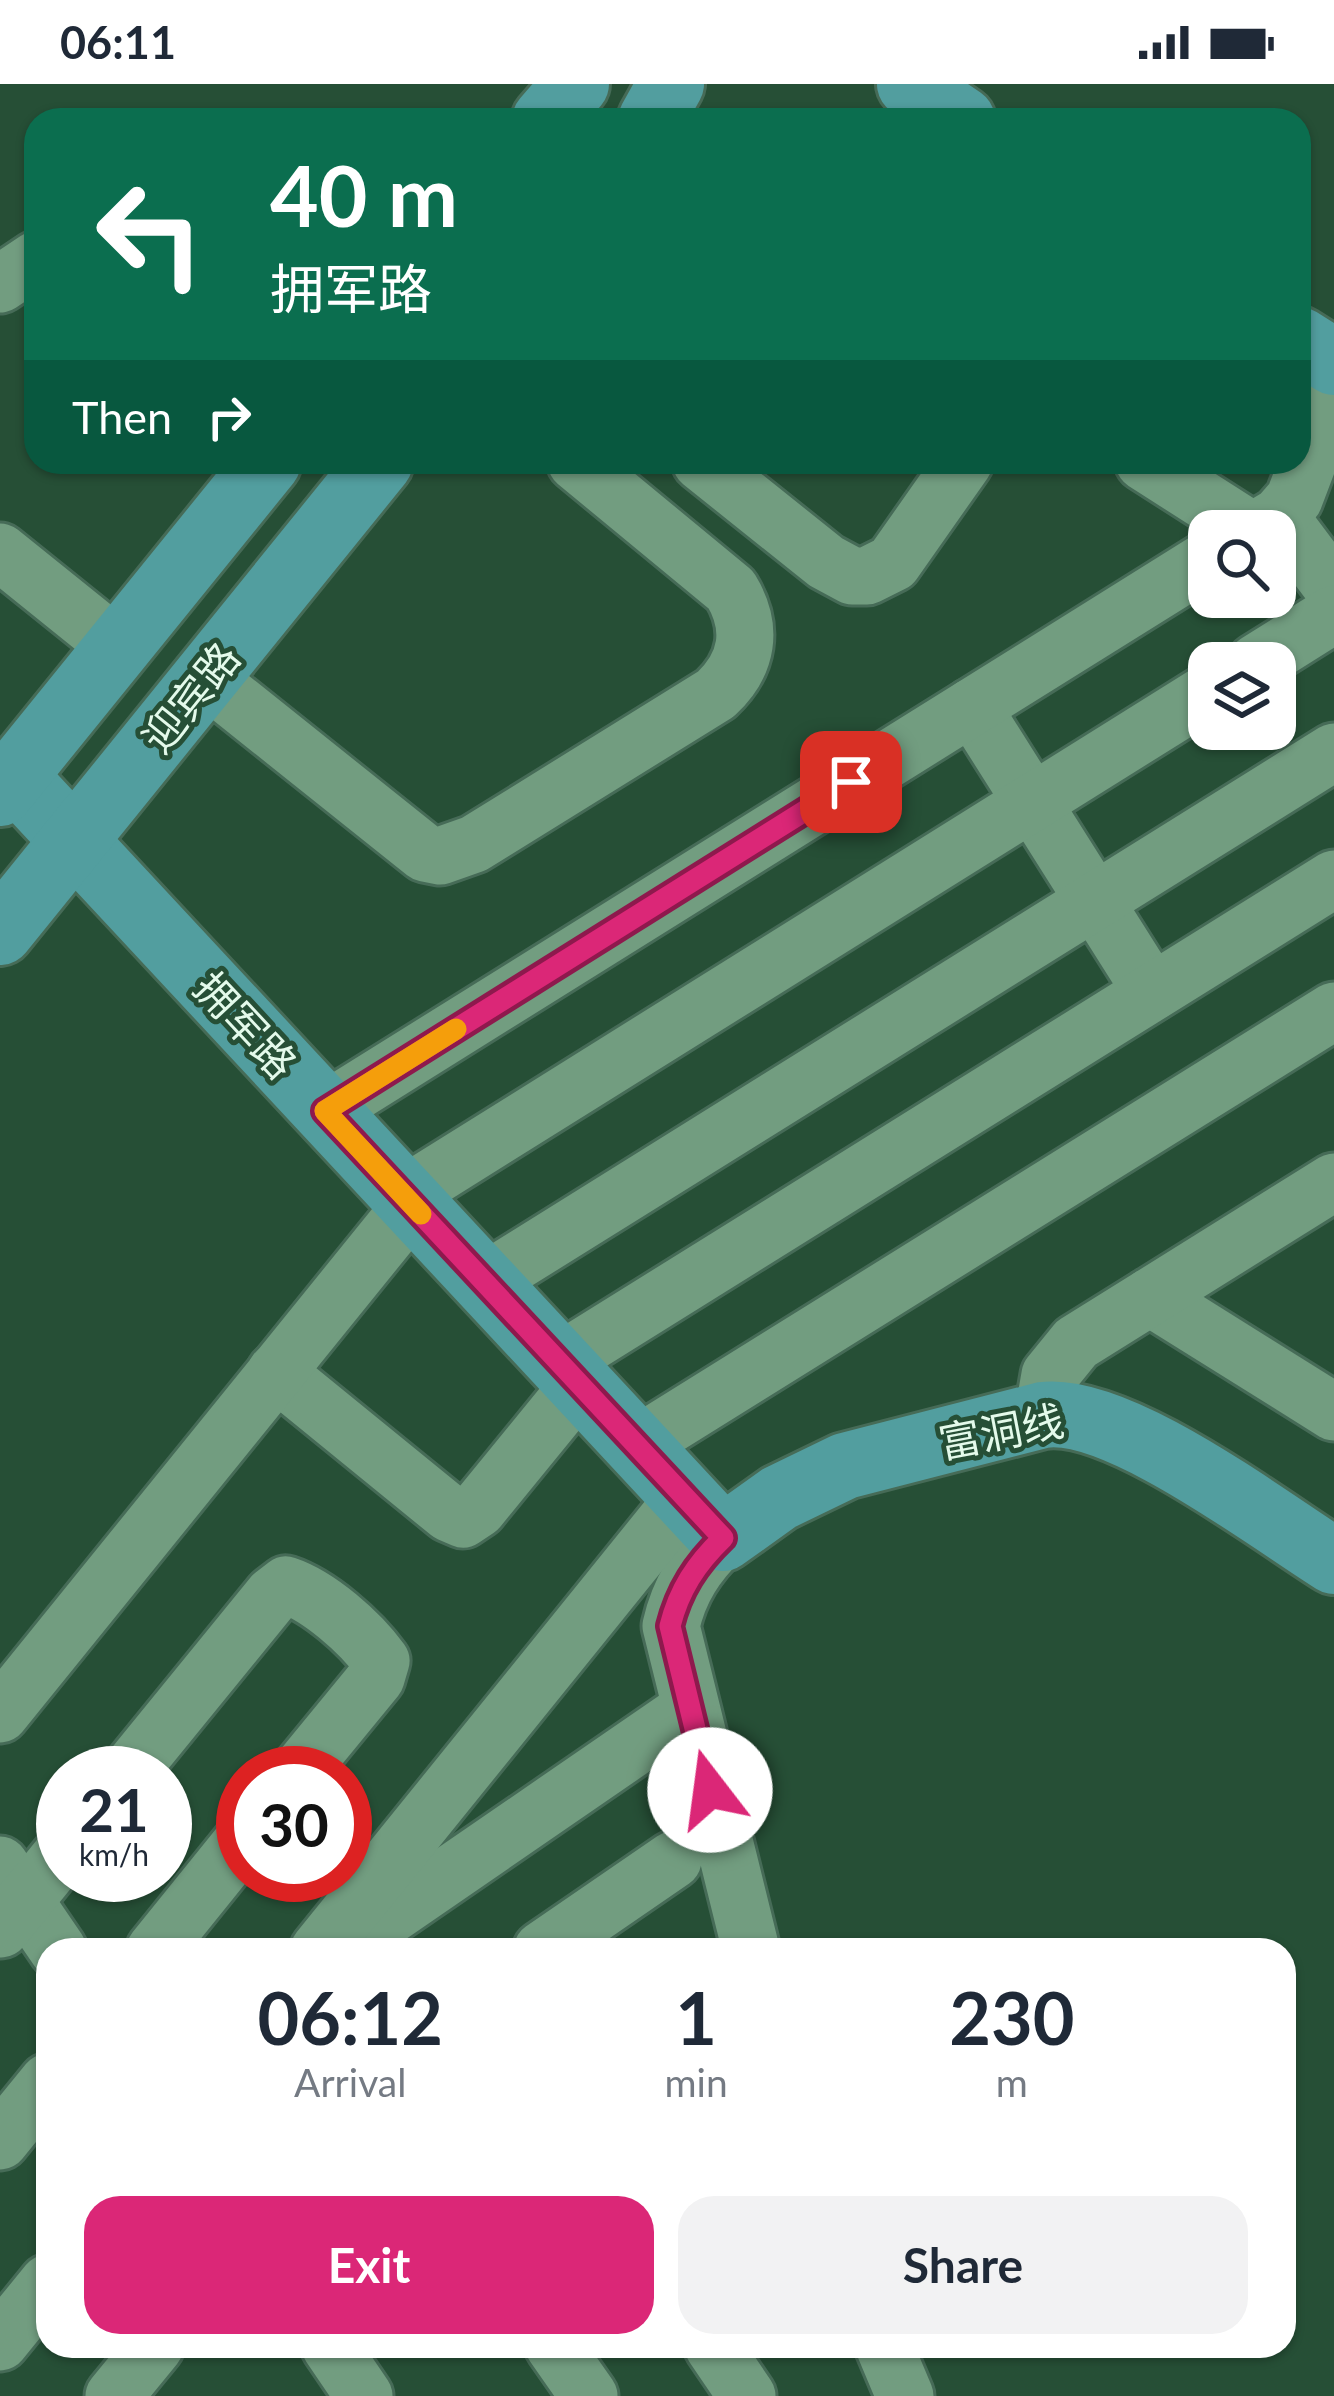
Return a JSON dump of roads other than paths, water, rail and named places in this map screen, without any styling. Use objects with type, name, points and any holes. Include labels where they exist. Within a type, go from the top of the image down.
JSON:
[{"type":"main road","points":[[555,108],[576,84]]},
{"type":"main road","points":[[910,84],[945,108]]},
{"type":"main road","name":"迎宾路","points":[[7,784],[258,474]]},
{"type":"main road","name":"迎宾路","points":[[0,932],[370,474]]},
{"type":"main road","name":"拥军路","points":[[7,784],[74,840],[704,1518]]},
{"type":"main road","name":"富洞线","points":[[704,1518],[779,1498],[845,1466],[1043,1415],[1081,1415],[1138,1438],[1334,1561]]},
{"type":"street","points":[[1311,454],[1334,394]]},
{"type":"street","points":[[206,678],[411,844],[440,856],[474,844],[716,694],[744,652],[740,604],[721,579],[591,474]]},
{"type":"street","points":[[716,474],[838,571],[852,576],[880,571],[903,552],[956,474]]},
{"type":"street","points":[[1166,474],[1232,510]]},
{"type":"street","points":[[1281,510],[1294,499],[1304,474]]},
{"type":"street","points":[[721,579],[791,535]]},
{"type":"street","points":[[0,552],[118,647]]},
{"type":"street","points":[[1296,556],[1334,589]]},
{"type":"street","points":[[325,1111],[1188,572]]},
{"type":"street","points":[[1289,642],[1334,614]]},
{"type":"street","points":[[0,1714],[408,1200],[1188,705]]},
{"type":"street","points":[[972,707],[1152,992]]},
{"type":"street","points":[[484,1282],[1334,752]]},
{"type":"street","points":[[276,1372],[449,1513],[463,1519],[478,1509],[569,1373],[1152,992],[1334,879]]},
{"type":"street","points":[[637,1445],[1334,1011]]},
{"type":"street","points":[[1043,1415],[1050,1375],[1076,1343],[1334,1182]]},
{"type":"street","points":[[1150,1297],[1334,1412]]},
{"type":"street","points":[[704,1518],[670,1626],[748,1938]]},
{"type":"street","points":[[330,1938],[704,1518]]},
{"type":"street","points":[[150,1746],[272,1595],[286,1585],[302,1590],[381,1660],[376,1678],[320,1746]]},
{"type":"street","points":[[356,1938],[690,1709]]},
{"type":"street","points":[[560,1938],[674,1860]]},
{"type":"street","points":[[165,1938],[216,1874]]},
{"type":"street","points":[[36,1876],[8,1899],[46,1938]]},
{"type":"street","points":[[0,2141],[36,2097]]},
{"type":"street","points":[[0,2342],[36,2298]]},
{"type":"street","points":[[114,2396],[144,2358]]},
{"type":"street","points":[[562,2358],[589,2396]]},
{"type":"street","points":[[721,2358],[747,2396]]},
{"type":"street","points":[[889,2358],[905,2396]]}]
